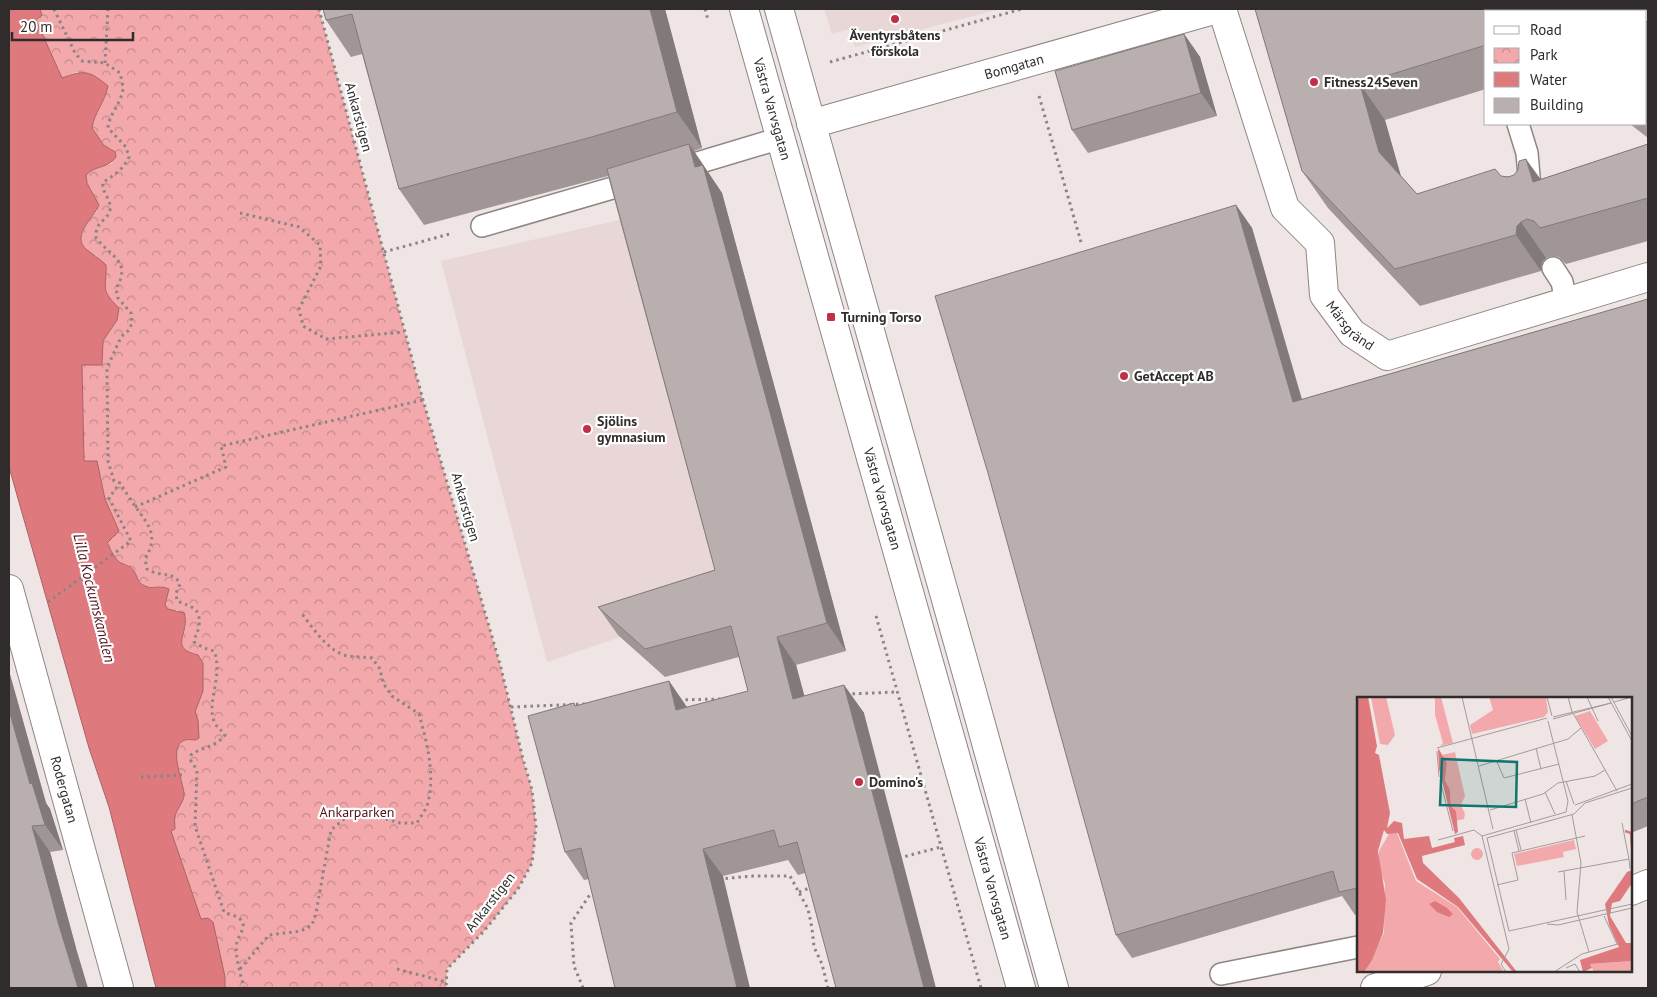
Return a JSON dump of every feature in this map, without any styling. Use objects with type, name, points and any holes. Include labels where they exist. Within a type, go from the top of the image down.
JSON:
[{"type":"street","name":"Västra Varvsgatan","points":[[744,9],[1021,988]]},
{"type":"street","points":[[779,9],[1054,988]]},
{"type":"street","name":"Bomgatan","points":[[811,124],[1217,9]]},
{"type":"street","name":"Märsgränd","points":[[1222,9],[1285,208],[1320,243],[1324,295],[1352,333],[1387,356],[1648,277]]},
{"type":"street","name":"Rodergatan","points":[[9,589],[119,988]]},
{"type":"street","points":[[1632,891],[1648,884]]},
{"type":"street","points":[[1375,988],[1422,972]]},
{"type":"lane","points":[[1518,125],[1527,153],[1532,201]]},
{"type":"lane","points":[[482,226],[781,138]]},
{"type":"lane","points":[[1553,268],[1562,282],[1566,302]]},
{"type":"lane","points":[[1221,974],[1357,947]]},
{"type":"path","points":[[54,9],[74,53],[82,61],[106,62],[120,73],[123,89],[109,120],[108,128],[126,147],[129,157],[126,164],[111,178],[103,182],[102,187],[110,202],[110,211],[95,230],[96,238],[118,259],[122,269],[122,279],[116,289],[118,298],[131,313],[132,323],[121,337],[107,368],[108,461],[114,481],[120,483],[148,524],[151,534],[151,548],[144,559],[147,569],[155,574],[172,575],[177,578],[180,584],[176,593],[177,601],[194,608],[198,615],[199,628],[194,642],[214,652],[218,661],[212,707],[215,724],[222,730],[225,736],[218,744],[198,750],[191,755],[191,761],[197,770],[195,826],[224,912],[240,918],[243,922],[244,929],[239,935],[236,944],[244,988]]},
{"type":"path","points":[[106,62],[108,9]]},
{"type":"path","name":"Ankarstigen","points":[[319,9],[404,332],[500,664],[532,790],[536,826],[532,863],[518,889],[484,931],[447,969],[446,988]]},
{"type":"path","points":[[827,63],[1022,9]]},
{"type":"path","points":[[1029,61],[1081,242]]},
{"type":"path","points":[[240,213],[299,226],[320,245],[321,266],[299,309],[303,326],[326,339],[404,332]]},
{"type":"path","points":[[384,252],[482,226]]},
{"type":"path","points":[[136,507],[226,467],[221,446],[423,400]]},
{"type":"path","points":[[46,604],[131,541],[109,498],[120,483]]},
{"type":"path","points":[[240,970],[269,935],[301,931],[312,925],[316,912],[330,830],[348,816],[369,814],[400,822],[417,823],[426,807],[430,788],[428,749],[419,714],[392,696],[383,683],[380,669],[372,658],[347,656],[337,651],[327,644],[302,614]]},
{"type":"path","points":[[838,694],[897,692]]},
{"type":"path","points":[[670,701],[729,698]]},
{"type":"path","points":[[511,707],[590,704]]},
{"type":"path","points":[[141,777],[182,775]]},
{"type":"path","points":[[898,858],[941,847]]},
{"type":"path","points":[[717,879],[753,876],[790,876],[808,909],[814,947],[822,964],[828,988]]},
{"type":"path","points":[[798,892],[817,885]]},
{"type":"path","points":[[583,988],[574,966],[571,923],[591,894],[599,890]]},
{"type":"path","points":[[397,969],[446,982]]},
{"type":"shaded area","name":"Äventyrsbåtens förskola","points":[[824,9],[1000,9],[855,47],[850,29],[832,34]]},
{"type":"shaded area","name":"Sjölins gymnasium","points":[[632,217],[735,598],[547,662],[441,261]]},
{"type":"green space","name":"Ankarparken","points":[[40,9],[319,9],[423,400],[500,664],[532,790],[536,827],[532,863],[518,889],[484,931],[447,969],[446,988],[225,988],[225,977],[201,919],[171,831],[175,829],[176,814],[184,796],[176,753],[181,742],[196,740],[198,720],[195,712],[203,691],[198,655],[183,648],[182,637],[186,626],[178,610],[172,611],[165,605],[168,594],[162,586],[144,586],[137,581],[134,570],[128,565],[118,562],[107,542],[119,531],[105,499],[100,475],[84,461],[82,365],[102,365],[103,341],[117,320],[106,290],[106,271],[98,257],[87,250],[81,241],[83,230],[97,211],[86,175],[91,170],[111,164],[115,152],[105,145],[92,128],[108,86],[77,72],[62,78],[36,20],[42,15]]},
{"type":"water","name":"Lilla Kockumskanalen","points":[[9,9],[40,9],[42,15],[36,20],[62,78],[86,73],[91,74],[108,86],[92,128],[104,145],[115,152],[116,157],[109,164],[94,169],[86,175],[87,183],[99,205],[85,227],[81,239],[82,245],[106,265],[106,292],[119,308],[117,320],[103,341],[102,365],[82,365],[84,461],[97,461],[105,499],[119,531],[107,543],[113,554],[119,562],[132,569],[142,585],[169,589],[165,605],[168,609],[184,613],[185,627],[182,644],[189,652],[198,655],[203,663],[203,691],[195,712],[198,720],[199,738],[196,740],[185,740],[177,750],[184,796],[176,814],[175,829],[171,831],[201,919],[208,918],[213,922],[225,977],[225,988],[156,988],[109,807],[89,748],[9,467]]},
{"type":"building","points":[[323,9],[650,9],[677,112],[399,189],[352,14],[326,20]]},
{"type":"building","points":[[1255,9],[1630,10],[1484,10],[1484,46],[1360,84],[1379,152],[1417,194],[1495,169],[1501,176],[1508,177],[1514,175],[1518,170],[1519,161],[1526,159],[1533,182],[1648,144],[1648,198],[1540,228],[1534,221],[1527,219],[1517,226],[1516,235],[1395,269],[1302,171]]},
{"type":"building","points":[[1647,22],[1648,23],[1647,121]]},
{"type":"building","points":[[1184,34],[1201,93],[1072,130],[1055,71]]},
{"type":"building","points":[[689,144],[695,167],[703,165],[827,623],[777,637],[793,699],[844,685],[924,988],[836,988],[797,842],[779,847],[774,830],[703,849],[737,988],[615,988],[581,848],[565,852],[528,716],[574,703],[575,706],[669,681],[676,710],[748,691],[731,626],[645,649],[598,607],[715,570],[607,169]]},
{"type":"building","points":[[1236,205],[1293,402],[1648,299],[1648,797],[1632,804],[1632,697],[1357,697],[1357,888],[1339,892],[1333,871],[1116,935],[988,473],[935,296]]},
{"type":"building","points":[[9,710],[30,784],[32,783],[45,825],[32,826],[78,988],[9,988]]},
{"type":"place","name":"Äventyrsbåtens förskola","points":[[895,19]]},
{"type":"place","name":"Fitness24Seven","points":[[1314,82]]},
{"type":"place","name":"Turning Torso","points":[[831,317]]},
{"type":"place","name":"GetAccept AB","points":[[1124,376]]},
{"type":"place","name":"Sjölins gymnasium","points":[[587,429]]},
{"type":"place","name":"Domino's","points":[[859,782]]}]
